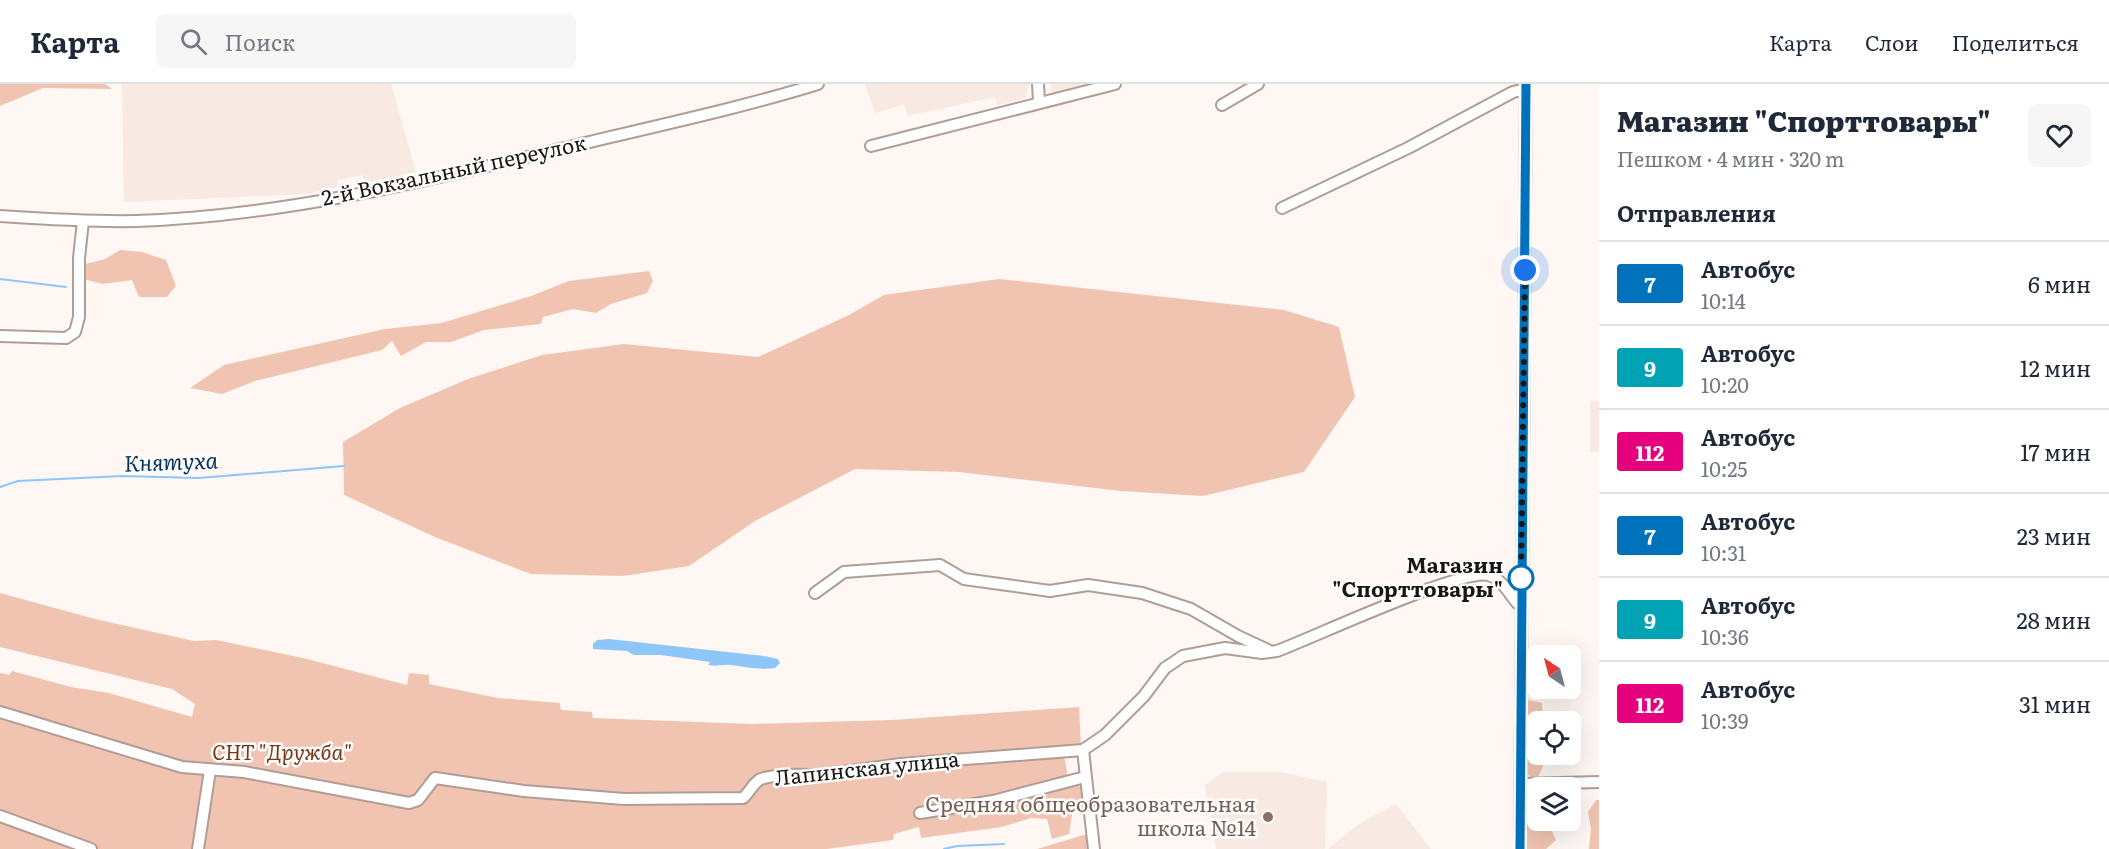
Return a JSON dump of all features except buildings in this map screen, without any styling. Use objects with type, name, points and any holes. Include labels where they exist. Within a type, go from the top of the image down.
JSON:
[{"type":"street","name":"2-й Вокзальный переулок","points":[[0,216],[83,221],[138,220],[227,213],[374,191],[738,107],[818,84]]},
{"type":"street","points":[[1038,84],[1040,101]]},
{"type":"street","points":[[872,146],[1040,101],[1115,84]]},
{"type":"street","points":[[1222,105],[1258,84]]},
{"type":"street","points":[[1282,208],[1408,148],[1526,86],[1520,849]]},
{"type":"street","points":[[0,336],[66,338],[75,333],[79,317],[79,258],[83,221]]},
{"type":"street","points":[[815,593],[844,572],[940,565],[964,579],[1050,591],[1088,585],[1142,593],[1191,609],[1238,636],[1277,651]]},
{"type":"street","points":[[1094,849],[1083,750],[1105,735],[1144,696],[1162,672],[1183,656],[1225,648],[1262,653],[1277,651],[1430,590],[1480,575],[1498,580],[1521,604]]},
{"type":"street","name":"Лапинская улица","points":[[0,712],[182,767],[244,772],[409,803],[418,800],[435,778],[563,795],[658,800],[743,798],[760,780],[786,776],[821,775],[993,755],[1083,750]]},
{"type":"street","points":[[198,849],[210,770]]},
{"type":"street","points":[[920,813],[1018,796],[1085,777]]},
{"type":"street","points":[[1521,784],[1599,782]]},
{"type":"street","points":[[0,816],[91,849]]},
{"type":"shaded area","points":[[122,84],[391,84],[416,172],[367,182],[362,175],[337,180],[337,187],[307,194],[124,202]]},
{"type":"shaded area","points":[[865,84],[1029,84],[1026,98],[997,105],[995,97],[908,116],[904,104],[875,113]]},
{"type":"shaded area","points":[[1051,84],[1093,84],[1057,93],[1050,91]]},
{"type":"shaded area","points":[[1590,401],[1599,401],[1599,452],[1590,452]]},
{"type":"shaded area","name":"Средняя общеобразовательная школа №14","points":[[1223,772],[1281,772],[1327,782],[1325,849],[1216,849],[1205,785]]},
{"type":"shaded area","points":[[1396,804],[1431,849],[1328,849],[1360,823]]},
{"type":"green space","points":[[0,84],[105,84],[112,89],[43,88],[0,106]]},
{"type":"green space","points":[[120,250],[142,252],[166,260],[176,286],[167,297],[139,297],[132,280],[103,284],[83,279],[85,264],[105,259]]},
{"type":"green space","points":[[649,271],[653,281],[647,293],[611,304],[596,313],[573,309],[543,317],[541,324],[484,330],[451,342],[426,342],[401,356],[392,341],[382,350],[255,381],[222,394],[190,388],[224,365],[385,329],[442,323],[531,296],[569,281]]},
{"type":"green space","points":[[999,279],[1284,310],[1339,327],[1355,397],[1304,472],[1203,496],[1121,491],[959,472],[855,469],[755,521],[689,566],[623,576],[531,574],[435,537],[344,495],[343,442],[400,408],[468,379],[542,355],[624,344],[758,357],[849,315],[884,295]]},
{"type":"green space","name":"СНТ \"Дружба\"","points":[[0,593],[95,619],[194,641],[216,640],[303,658],[407,685],[409,673],[429,675],[429,684],[498,698],[560,703],[561,710],[592,712],[593,718],[750,724],[892,720],[1079,707],[1081,745],[1063,749],[1069,783],[1073,782],[1082,788],[1084,806],[1073,809],[1069,834],[1052,839],[1047,819],[1031,818],[1002,827],[921,838],[919,827],[894,834],[893,840],[827,849],[0,849],[0,673],[9,675],[12,671],[71,687],[109,693],[192,717],[195,704],[172,689],[0,647]]},
{"type":"green space","points":[[1529,700],[1542,703],[1542,711],[1527,711],[1527,765],[1543,765],[1538,777],[1531,777],[1525,767],[1525,704]]},
{"type":"green space","points":[[1526,798],[1527,831],[1552,831],[1556,840],[1546,849],[1526,849]]},
{"type":"green space","points":[[1596,800],[1599,800],[1599,849],[1589,849],[1591,829],[1588,812]]},
{"type":"green space","points":[[1094,832],[1097,849],[1037,849]]},
{"type":"water","points":[[609,639],[764,656],[778,659],[780,663],[775,668],[769,669],[728,665],[711,666],[708,665],[710,662],[593,649],[593,644],[597,640]]},
{"type":"waterway","points":[[0,279],[66,287]]},
{"type":"waterway","name":"Княтуха","points":[[0,487],[18,481],[122,476],[199,478],[344,466]]},
{"type":"waterway","points":[[944,849],[957,846],[1004,844]]},
{"type":"bus line","name":"7","points":[[1520,849],[1526,84]]},
{"type":"place","name":"Магазин \"Спорттовары\"","points":[[1521,578]]},
{"type":"place","name":"Средняя общеобразовательная школа №14","points":[[1268,817]]},
{"type":"route","points":[[1521,578],[1521,580],[1525,270]]}]
